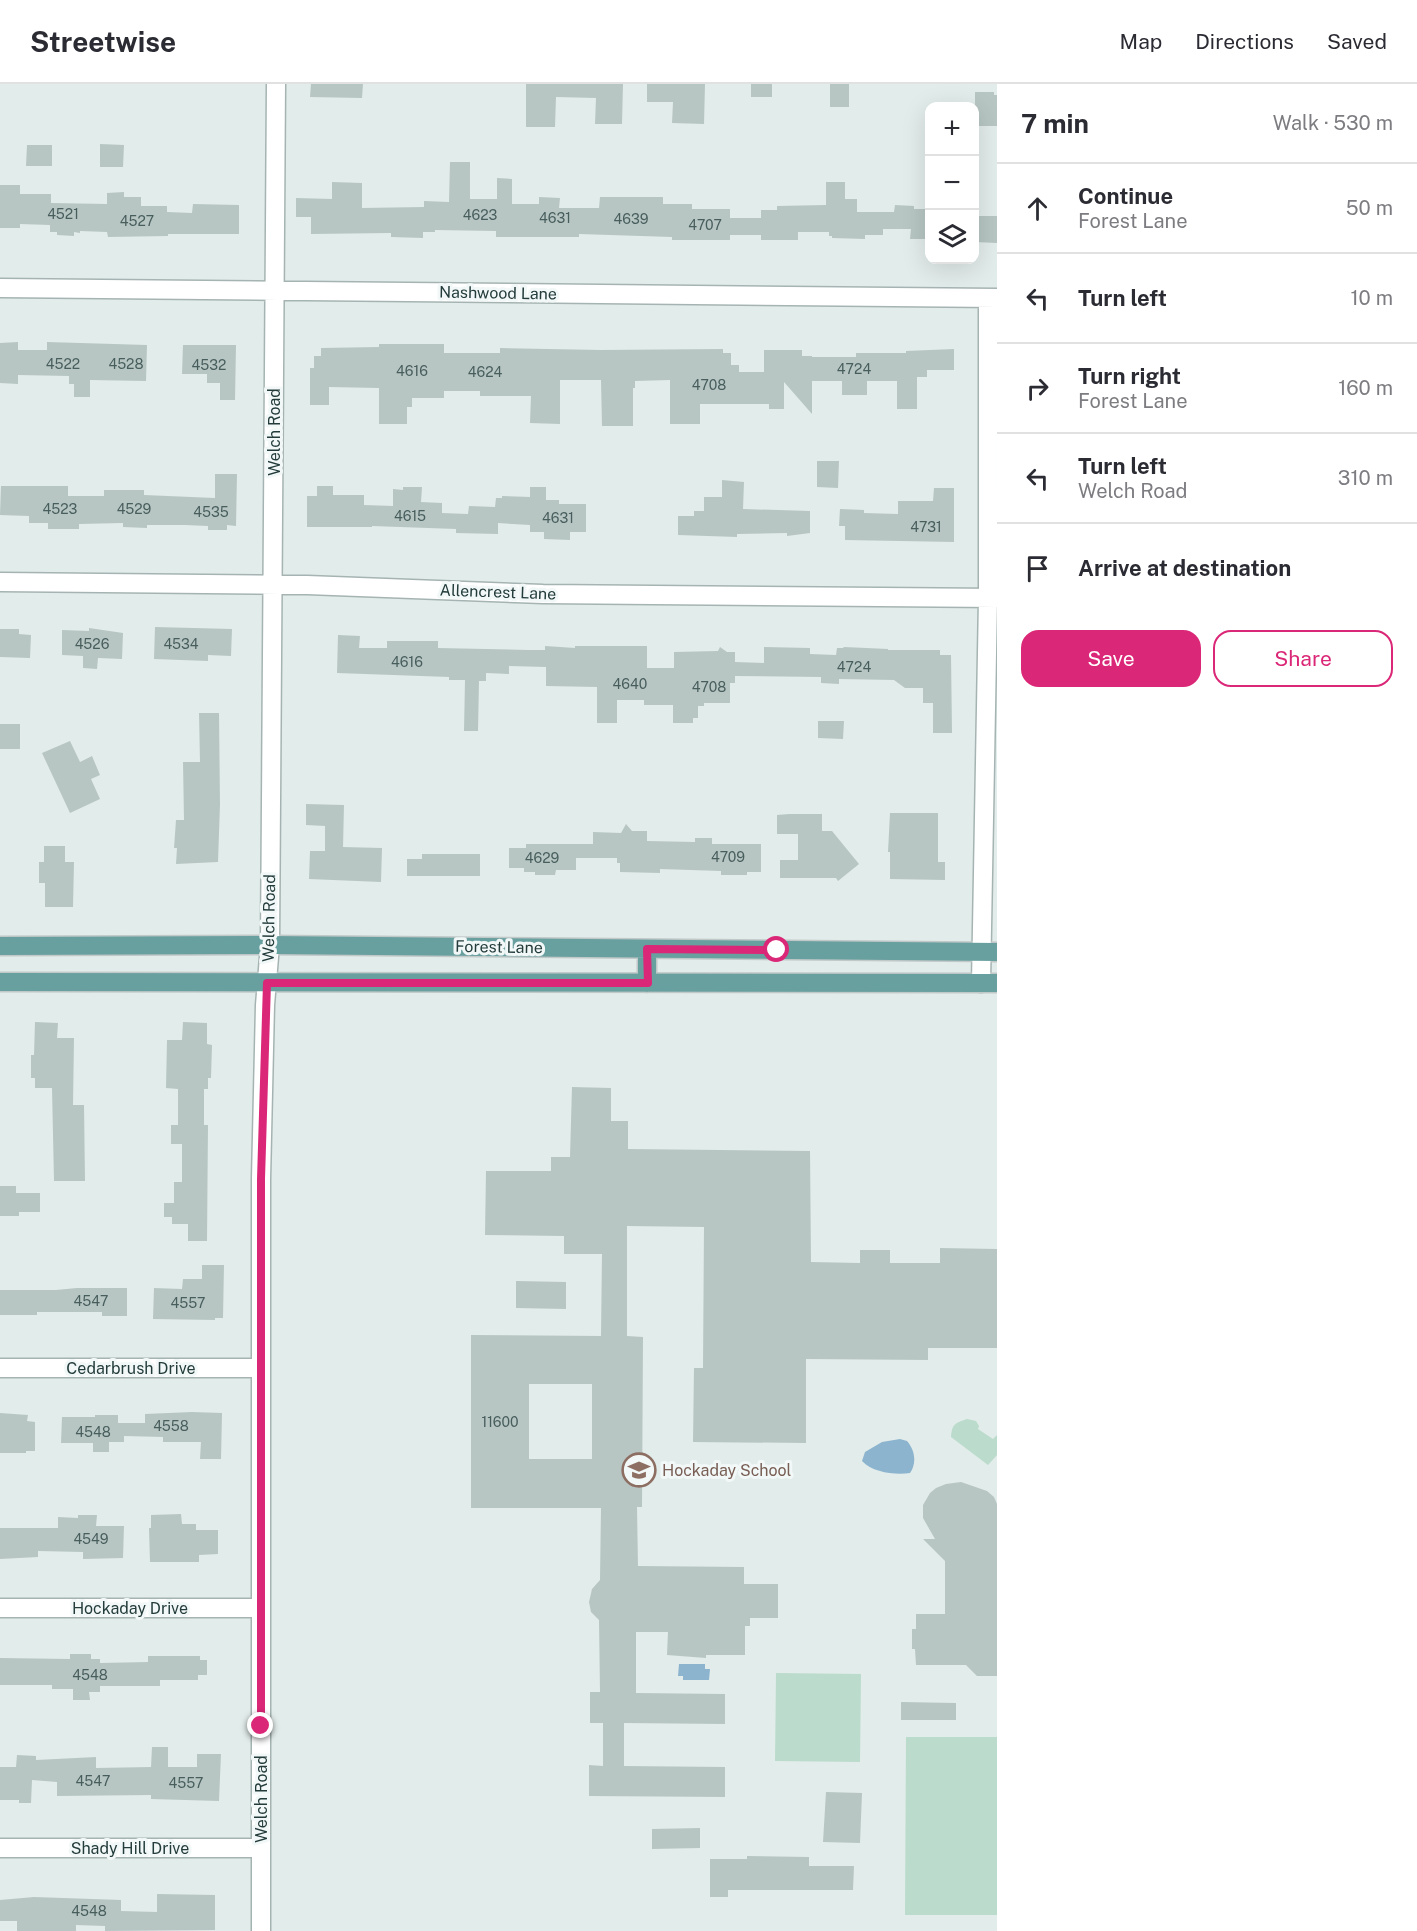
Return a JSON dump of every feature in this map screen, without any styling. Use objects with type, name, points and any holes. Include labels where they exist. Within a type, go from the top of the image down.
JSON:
[{"type":"main road","name":"Forest Lane","points":[[0,946],[270,945],[989,952]]},
{"type":"main road","points":[[647,949],[648,983]]},
{"type":"main road","points":[[0,982],[989,983]]},
{"type":"street","name":"Welch Road","points":[[261,1931],[261,1179],[270,945],[276,84]]},
{"type":"street","name":"Nashwood Lane","points":[[0,288],[993,298]]},
{"type":"street","points":[[989,983],[993,298]]},
{"type":"street","name":"Allencrest Lane","points":[[0,582],[273,584],[543,594],[993,598]]},
{"type":"street","name":"Cedarbrush Drive","points":[[0,1368],[261,1368]]},
{"type":"street","name":"Hockaday Drive","points":[[0,1608],[261,1608]]},
{"type":"street","name":"Shady Hill Drive","points":[[0,1848],[260,1848]]},
{"type":"green space","points":[[967,1419],[976,1421],[978,1429],[993,1439],[997,1435],[997,1455],[988,1465],[951,1437],[955,1425]]},
{"type":"green space","points":[[776,1673],[861,1674],[860,1762],[775,1761]]},
{"type":"green space","points":[[906,1737],[997,1737],[997,1915],[905,1915]]},
{"type":"water","points":[[900,1439],[907,1441],[913,1452],[914,1465],[910,1473],[885,1472],[872,1468],[862,1461],[865,1452],[882,1442]]},
{"type":"water","points":[[679,1664],[705,1664],[705,1669],[710,1669],[709,1680],[683,1680],[683,1676],[678,1676]]},
{"type":"building","points":[[311,84],[363,84],[362,98],[310,97]]},
{"type":"building","points":[[526,84],[623,84],[622,124],[595,124],[596,98],[556,97],[555,127],[526,127]]},
{"type":"building","points":[[647,84],[705,84],[704,124],[672,123],[673,102],[647,102]]},
{"type":"building","points":[[751,84],[772,84],[772,97],[751,97]]},
{"type":"building","points":[[830,84],[849,84],[849,107],[830,107]]},
{"type":"building","points":[[975,92],[994,92],[994,95],[997,95],[997,126],[979,126],[979,102],[975,102]]},
{"type":"building","points":[[100,144],[124,145],[123,167],[100,167]]},
{"type":"building","points":[[27,145],[52,145],[52,166],[26,166]]},
{"type":"building","points":[[450,162],[470,162],[470,199],[497,199],[497,178],[512,179],[512,204],[539,204],[539,197],[560,198],[559,208],[599,208],[600,197],[663,197],[663,204],[692,204],[692,209],[730,209],[730,218],[761,218],[761,210],[777,210],[777,206],[826,205],[826,182],[845,182],[845,199],[857,199],[857,212],[894,212],[895,205],[925,209],[925,239],[910,239],[911,229],[883,229],[883,235],[865,235],[865,239],[832,238],[829,232],[798,232],[798,240],[761,240],[761,235],[730,235],[730,240],[672,240],[672,237],[579,234],[579,237],[496,237],[496,231],[435,230],[435,232],[423,232],[423,238],[391,237],[391,233],[311,234],[311,217],[296,217],[296,198],[332,199],[332,182],[362,183],[362,208],[424,207],[424,201],[449,202]]},
{"type":"building","points":[[0,185],[20,185],[20,194],[51,194],[51,203],[107,204],[107,193],[124,192],[124,197],[141,197],[141,206],[167,206],[167,212],[192,213],[193,204],[239,205],[239,234],[108,237],[107,232],[80,231],[80,233],[74,232],[74,236],[57,235],[57,232],[50,232],[50,225],[20,224],[20,228],[0,228]]},
{"type":"building","points":[[979,216],[997,216],[997,243],[979,242]]},
{"type":"building","points":[[18,342],[18,350],[47,350],[47,342],[147,345],[146,381],[90,380],[90,397],[74,397],[74,384],[69,384],[69,376],[18,375],[18,384],[0,383],[0,343]]},
{"type":"building","points":[[379,344],[444,344],[444,353],[500,353],[500,348],[723,349],[723,353],[731,353],[731,365],[739,365],[739,372],[764,372],[764,350],[802,350],[802,356],[812,357],[856,357],[856,353],[906,353],[906,351],[954,349],[954,370],[927,370],[927,377],[917,377],[917,409],[897,409],[897,381],[867,381],[867,395],[842,395],[842,381],[812,381],[812,414],[784,382],[784,409],[769,409],[769,404],[700,404],[700,424],[670,424],[670,380],[635,381],[633,426],[602,426],[601,380],[560,380],[560,424],[530,423],[531,396],[480,396],[480,391],[444,391],[444,398],[412,398],[412,407],[407,407],[407,424],[379,424],[379,388],[329,387],[329,405],[310,405],[310,368],[314,368],[314,356],[321,356],[321,348],[379,347]]},
{"type":"building","points":[[183,345],[236,345],[235,400],[220,400],[220,383],[207,383],[207,374],[182,374]]},
{"type":"building","points":[[817,461],[839,461],[838,488],[817,487]]},
{"type":"building","points":[[215,474],[237,474],[236,526],[227,525],[227,530],[208,530],[208,526],[185,525],[123,527],[123,523],[79,524],[79,529],[48,529],[48,523],[29,523],[29,516],[0,515],[1,486],[68,486],[68,496],[104,496],[104,490],[144,490],[144,495],[215,498]]},
{"type":"building","points":[[722,480],[744,482],[743,509],[810,511],[810,533],[787,536],[787,533],[737,534],[737,537],[678,535],[678,516],[694,516],[694,511],[704,511],[704,497],[722,497]]},
{"type":"building","points":[[317,486],[333,486],[333,495],[364,495],[364,505],[393,506],[393,489],[422,487],[421,502],[442,503],[442,513],[468,514],[469,506],[495,507],[496,498],[502,498],[502,496],[530,497],[530,487],[546,487],[546,500],[559,500],[559,504],[586,504],[586,532],[570,532],[570,540],[544,539],[544,532],[530,532],[530,525],[498,523],[498,534],[456,533],[456,529],[372,526],[307,527],[307,496],[317,496]]},
{"type":"building","points":[[934,488],[954,488],[954,542],[845,540],[845,526],[839,526],[840,509],[864,510],[864,513],[898,514],[898,501],[933,501]]},
{"type":"building","points":[[155,627],[232,629],[231,656],[208,655],[208,661],[154,659]]},
{"type":"building","points":[[89,628],[123,633],[122,659],[98,658],[97,669],[83,668],[83,656],[62,655],[62,630],[89,631]]},
{"type":"building","points":[[0,629],[19,629],[19,634],[31,635],[30,658],[0,657]]},
{"type":"building","points":[[338,635],[360,636],[359,648],[387,648],[387,641],[438,641],[438,648],[528,650],[545,650],[545,646],[575,648],[575,646],[647,646],[647,668],[674,668],[674,652],[718,651],[720,647],[727,652],[735,652],[735,662],[764,663],[764,647],[810,648],[810,654],[836,655],[837,648],[844,647],[940,650],[940,655],[951,655],[952,733],[933,733],[933,703],[923,703],[923,688],[905,688],[894,680],[839,679],[839,684],[821,683],[821,677],[735,676],[735,683],[730,683],[730,703],[704,703],[704,706],[698,706],[698,718],[693,718],[693,723],[673,723],[673,705],[644,705],[644,700],[617,700],[617,723],[597,723],[597,687],[546,686],[546,667],[509,666],[509,674],[486,673],[486,681],[479,681],[478,731],[464,731],[465,680],[449,680],[449,677],[337,673]]},
{"type":"building","points":[[199,713],[219,713],[218,862],[176,864],[177,848],[174,848],[176,820],[184,820],[183,762],[200,762]]},
{"type":"building","points":[[818,721],[844,721],[843,739],[818,738]]},
{"type":"building","points":[[0,724],[20,724],[20,749],[0,749]]},
{"type":"building","points":[[70,741],[80,762],[92,756],[100,775],[91,779],[100,799],[70,813],[42,753]]},
{"type":"building","points":[[306,804],[344,805],[343,847],[382,848],[381,882],[309,879],[310,851],[325,851],[325,826],[306,825]]},
{"type":"building","points":[[890,813],[938,813],[938,862],[945,862],[945,880],[890,879],[890,852],[888,852]]},
{"type":"building","points":[[822,814],[822,831],[832,831],[859,864],[838,881],[836,878],[780,878],[780,860],[798,860],[798,834],[777,834],[777,815]]},
{"type":"building","points":[[626,824],[632,831],[647,831],[647,841],[695,842],[695,838],[712,838],[712,844],[761,844],[761,872],[747,872],[747,875],[721,875],[721,871],[660,869],[660,873],[620,872],[620,863],[617,863],[617,858],[576,858],[576,870],[556,870],[555,875],[535,875],[535,872],[524,872],[524,868],[509,868],[509,848],[526,848],[526,844],[593,844],[593,832],[621,833]]},
{"type":"building","points":[[44,846],[65,846],[65,862],[74,862],[73,907],[45,907],[45,883],[39,883],[39,862],[44,862]]},
{"type":"building","points":[[422,854],[480,854],[480,876],[407,876],[407,859],[422,859]]},
{"type":"building","points":[[35,1022],[58,1023],[57,1038],[74,1038],[73,1105],[84,1105],[85,1181],[54,1181],[52,1088],[35,1088],[35,1078],[31,1078]]},
{"type":"building","points":[[183,1022],[207,1023],[207,1044],[212,1045],[211,1078],[208,1078],[208,1089],[204,1089],[204,1125],[208,1125],[207,1241],[188,1241],[188,1224],[172,1224],[172,1217],[164,1217],[164,1203],[174,1203],[174,1182],[182,1182],[182,1144],[171,1144],[171,1125],[178,1125],[178,1089],[166,1088],[167,1040],[182,1040]]},
{"type":"building","points":[[572,1087],[611,1088],[611,1121],[628,1121],[628,1149],[810,1151],[811,1262],[860,1263],[860,1250],[890,1250],[890,1263],[940,1263],[940,1248],[997,1249],[997,1348],[928,1348],[928,1360],[806,1359],[806,1443],[693,1442],[694,1368],[703,1368],[704,1227],[627,1226],[627,1336],[643,1337],[642,1507],[637,1507],[638,1566],[744,1567],[744,1584],[778,1584],[778,1618],[750,1618],[750,1626],[745,1626],[745,1655],[706,1655],[706,1658],[667,1655],[668,1632],[636,1632],[636,1693],[725,1694],[725,1724],[624,1723],[624,1766],[725,1767],[725,1797],[589,1796],[589,1765],[603,1766],[603,1723],[590,1723],[590,1692],[600,1692],[599,1620],[591,1612],[589,1602],[592,1589],[600,1580],[601,1508],[471,1508],[471,1335],[601,1336],[602,1254],[564,1254],[564,1236],[485,1235],[486,1171],[551,1171],[551,1157],[570,1157]],"holes":[[[529,1384],[592,1384],[592,1459],[529,1459]]]},
{"type":"building","points":[[0,1186],[16,1186],[16,1193],[40,1193],[40,1212],[19,1212],[19,1216],[0,1216]]},
{"type":"building","points":[[202,1265],[224,1265],[223,1318],[215,1318],[215,1320],[153,1319],[154,1288],[182,1289],[183,1279],[202,1279]]},
{"type":"building","points":[[516,1281],[566,1282],[566,1309],[516,1308]]},
{"type":"building","points":[[127,1288],[127,1316],[102,1316],[102,1312],[37,1312],[37,1315],[0,1315],[0,1290]]},
{"type":"building","points":[[0,1413],[28,1415],[27,1421],[35,1422],[35,1451],[0,1453]]},
{"type":"building","points":[[222,1413],[221,1459],[200,1459],[201,1442],[163,1442],[163,1437],[124,1436],[124,1442],[109,1442],[109,1452],[93,1452],[93,1443],[61,1443],[62,1417],[118,1415],[118,1423],[145,1423],[145,1414]]},
{"type":"building","points":[[961,1482],[987,1491],[994,1497],[997,1504],[997,1676],[977,1676],[966,1665],[916,1665],[915,1649],[912,1649],[912,1629],[916,1629],[916,1614],[945,1614],[945,1561],[923,1539],[935,1539],[923,1518],[923,1505],[936,1488]]},
{"type":"building","points":[[181,1514],[182,1524],[196,1524],[196,1530],[218,1530],[218,1554],[199,1555],[199,1562],[150,1562],[151,1515]]},
{"type":"building","points":[[78,1515],[97,1515],[96,1526],[124,1526],[123,1558],[83,1559],[83,1552],[38,1551],[38,1557],[0,1559],[0,1528],[58,1528],[58,1517],[78,1518]]},
{"type":"building","points":[[70,1654],[91,1654],[91,1659],[100,1659],[100,1663],[148,1662],[148,1656],[200,1656],[200,1660],[207,1660],[207,1675],[198,1675],[198,1680],[160,1680],[160,1686],[100,1686],[100,1692],[89,1692],[90,1700],[73,1700],[73,1689],[52,1689],[52,1685],[0,1685],[0,1658],[70,1659]]},
{"type":"building","points":[[901,1702],[956,1703],[956,1720],[901,1720]]},
{"type":"building","points":[[152,1747],[168,1747],[168,1767],[197,1767],[197,1754],[221,1754],[219,1801],[151,1799],[151,1795],[57,1796],[57,1782],[32,1780],[31,1803],[19,1803],[19,1800],[0,1800],[0,1767],[16,1767],[17,1755],[36,1756],[36,1760],[96,1757],[96,1768],[151,1767]]},
{"type":"building","points":[[826,1792],[862,1793],[860,1843],[823,1842]]},
{"type":"building","points":[[700,1828],[700,1848],[652,1849],[652,1829]]},
{"type":"building","points":[[747,1856],[809,1857],[809,1866],[854,1866],[853,1890],[728,1890],[728,1897],[710,1897],[710,1859],[747,1859]]},
{"type":"building","points":[[157,1894],[215,1895],[215,1930],[105,1931],[105,1926],[76,1925],[76,1931],[17,1931],[17,1921],[0,1921],[0,1900],[34,1897],[121,1900],[121,1911],[157,1912]]},
{"type":"place","name":"Hockaday School","points":[[639,1470]]},
{"type":"route","points":[[261,1726],[261,1179],[267,983],[648,983],[647,949],[777,950]]}]
